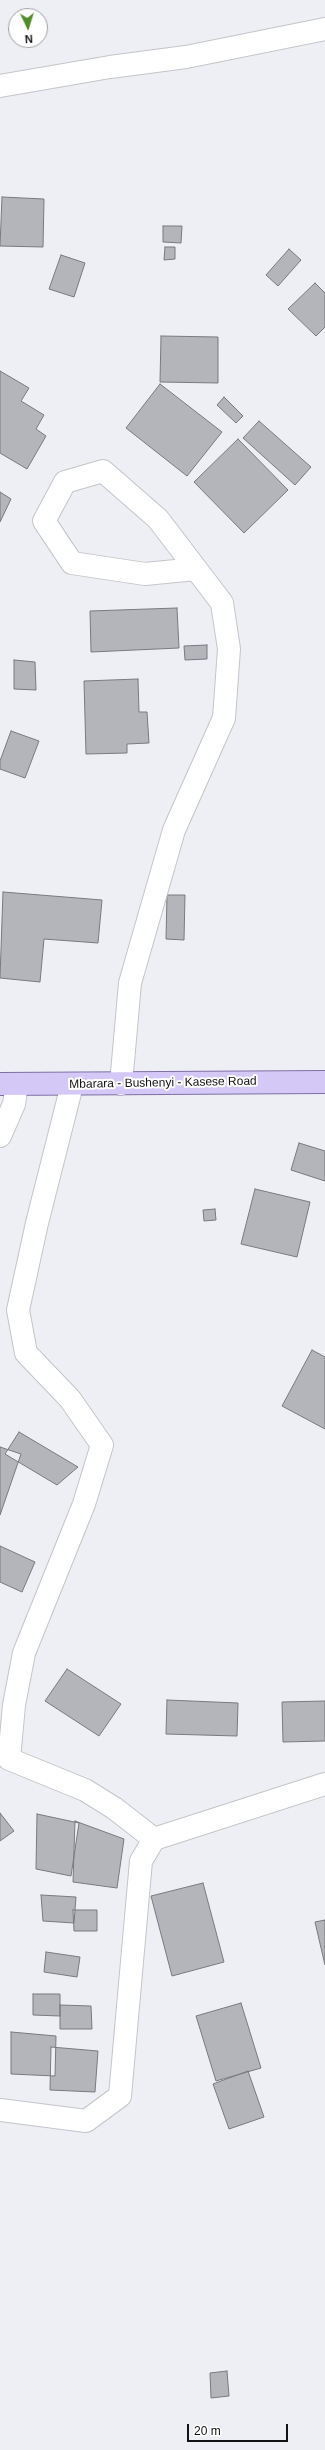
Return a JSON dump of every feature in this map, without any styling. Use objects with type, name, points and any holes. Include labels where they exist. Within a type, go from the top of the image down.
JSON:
[{"type":"main road","name":"Mbarara - Bushenyi - Kasese Road","points":[[9,1084],[325,1082]]},
{"type":"street","points":[[0,86],[110,67],[186,57],[325,29]]},
{"type":"street","points":[[121,1084],[130,983],[174,830],[224,718],[229,649],[222,603],[158,519],[103,471],[65,482],[44,521],[72,563],[145,574],[196,569]]},
{"type":"street","points":[[0,1136],[14,1104],[9,1084]]},
{"type":"street","points":[[72,1084],[37,1224],[18,1310],[26,1353],[70,1399],[102,1445],[84,1504],[24,1653],[14,1705],[9,1759],[85,1790],[114,1808],[154,1839]]},
{"type":"street","points":[[0,2110],[86,2121],[120,2096],[141,1861],[154,1839],[325,1784]]},
{"type":"building","points":[[2,197],[44,199],[43,247],[0,246]]},
{"type":"building","points":[[163,226],[182,226],[181,243],[163,242]]},
{"type":"building","points":[[165,247],[175,247],[175,259],[164,260]]},
{"type":"building","points":[[289,249],[301,260],[278,286],[266,275]]},
{"type":"building","points":[[61,255],[85,263],[74,297],[49,289]]},
{"type":"building","points":[[315,283],[325,293],[325,327],[316,336],[288,309]]},
{"type":"building","points":[[161,336],[218,337],[218,383],[160,382]]},
{"type":"building","points":[[0,371],[29,388],[21,401],[44,415],[36,429],[46,436],[27,469],[0,453]]},
{"type":"building","points":[[160,384],[222,432],[187,476],[126,428]]},
{"type":"building","points":[[224,397],[243,416],[236,423],[217,405]]},
{"type":"building","points":[[259,421],[311,467],[295,485],[243,438]]},
{"type":"building","points":[[238,439],[288,490],[244,533],[194,482]]},
{"type":"building","points":[[0,492],[11,499],[0,522]]},
{"type":"building","points":[[177,608],[179,648],[91,652],[90,611]]},
{"type":"building","points":[[207,645],[207,659],[185,660],[184,646]]},
{"type":"building","points":[[14,660],[35,662],[36,690],[14,689]]},
{"type":"building","points":[[138,679],[139,712],[147,712],[149,743],[127,744],[127,753],[86,754],[84,681]]},
{"type":"building","points":[[11,731],[39,741],[25,778],[0,769],[0,761]]},
{"type":"building","points":[[3,892],[102,900],[98,943],[44,939],[40,982],[0,978]]},
{"type":"building","points":[[167,895],[185,895],[184,940],[166,939]]},
{"type":"building","points":[[299,1143],[325,1151],[325,1181],[291,1170]]},
{"type":"building","points":[[255,1189],[310,1202],[297,1257],[241,1244]]},
{"type":"building","points":[[215,1209],[216,1220],[204,1221],[203,1210]]},
{"type":"building","points":[[312,1350],[325,1357],[325,1429],[282,1406]]},
{"type":"building","points":[[19,1432],[78,1467],[57,1485],[5,1454]]},
{"type":"building","points":[[0,1447],[21,1454],[0,1515]]},
{"type":"building","points":[[0,1546],[35,1562],[22,1592],[0,1582]]},
{"type":"building","points":[[67,1669],[121,1704],[99,1736],[45,1701]]},
{"type":"building","points":[[167,1700],[238,1703],[237,1736],[166,1734]]},
{"type":"building","points":[[325,1701],[325,1741],[283,1742],[282,1702]]},
{"type":"building","points":[[0,1813],[14,1831],[0,1841]]},
{"type":"building","points":[[37,1814],[79,1823],[71,1876],[36,1869]]},
{"type":"building","points":[[75,1821],[124,1839],[117,1888],[73,1882]]},
{"type":"building","points":[[203,1883],[224,1962],[172,1976],[151,1896]]},
{"type":"building","points":[[41,1895],[76,1897],[74,1923],[43,1921]]},
{"type":"building","points":[[73,1910],[97,1910],[97,1931],[74,1931]]},
{"type":"building","points":[[325,1920],[325,1965],[315,1922]]},
{"type":"building","points":[[46,1952],[80,1957],[77,1977],[44,1972]]},
{"type":"building","points":[[33,1994],[60,1994],[60,2016],[33,2015]]},
{"type":"building","points":[[241,2003],[261,2068],[216,2081],[196,2016]]},
{"type":"building","points":[[60,2005],[91,2006],[92,2029],[60,2029]]},
{"type":"building","points":[[11,2032],[56,2036],[55,2076],[11,2074]]},
{"type":"building","points":[[51,2047],[98,2051],[95,2092],[50,2090]]},
{"type":"building","points":[[248,2071],[264,2117],[229,2129],[213,2084]]},
{"type":"building","points":[[227,2371],[229,2396],[211,2398],[210,2373]]}]
